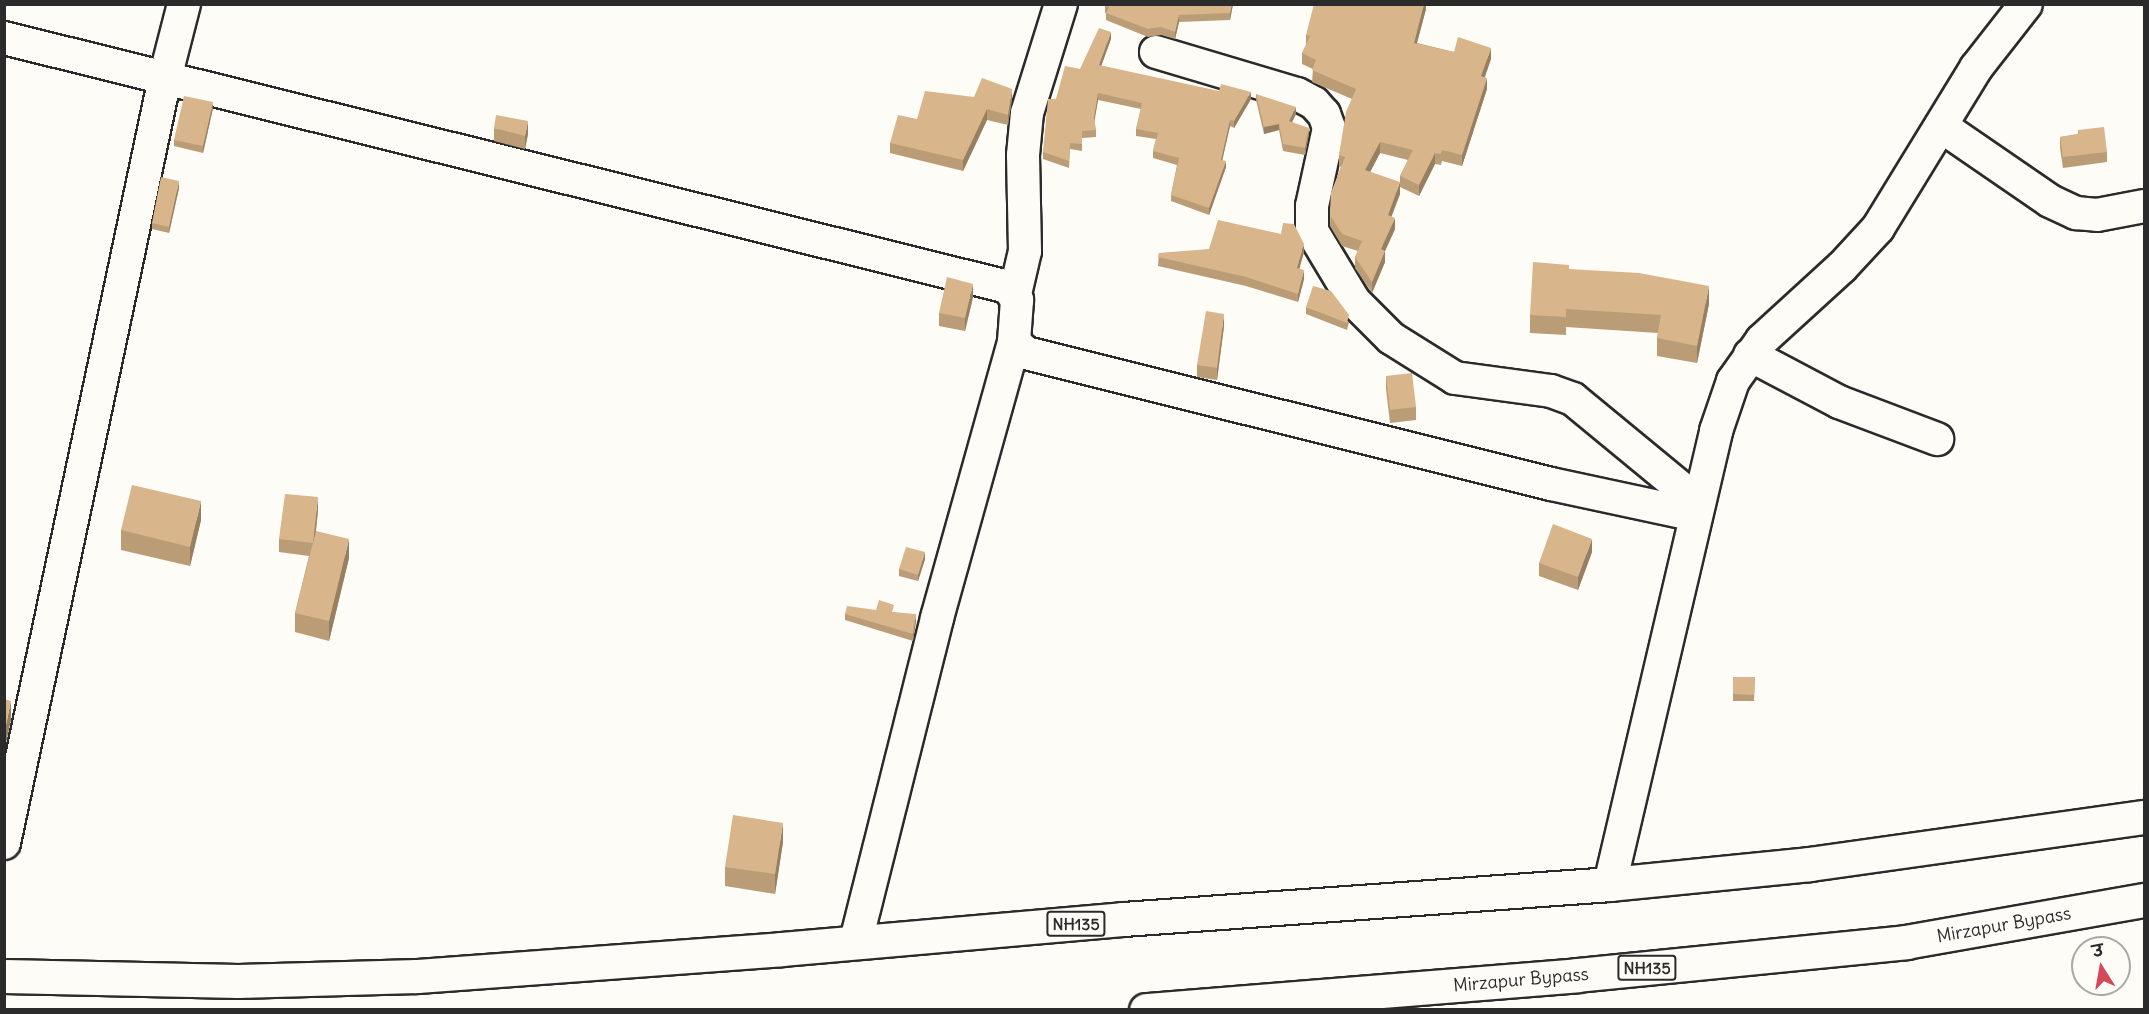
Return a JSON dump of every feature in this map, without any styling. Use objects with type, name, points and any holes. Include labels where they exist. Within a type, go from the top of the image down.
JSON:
[{"type":"highway","name":"NH135","points":[[4,976],[238,981],[417,976],[1610,884],[1809,864],[2145,817]]},
{"type":"highway","name":"Mirzapur Bypass","points":[[1146,1010],[1577,975],[1906,942],[2145,900]]},
{"type":"street","points":[[4,843],[165,78],[184,4]]},
{"type":"street","points":[[858,933],[943,596],[1014,342],[1015,294],[1025,251],[1023,155],[1028,113],[1061,4]]},
{"type":"street","points":[[1610,884],[1724,399],[1750,355],[1878,228],[1976,68],[2026,4]]},
{"type":"street","points":[[4,38],[1008,287],[1015,294]]},
{"type":"street","points":[[1156,52],[1297,94],[1314,102],[1324,114],[1329,128],[1312,206],[1312,231],[1354,301],[1391,338],[1455,378],[1551,391],[1573,399],[1698,509]]},
{"type":"street","points":[[1941,126],[2050,201],[2076,213],[2097,215],[2145,207]]},
{"type":"street","points":[[1014,342],[1026,353],[1551,484],[1698,509]]},
{"type":"street","points":[[1750,355],[1839,402],[1937,439]]},
{"type":"building","points":[[1105,4],[1232,4],[1230,13],[1179,15],[1175,32],[1161,27],[1148,29],[1106,13],[1109,7]]},
{"type":"building","points":[[1314,4],[1424,4],[1414,43],[1454,52],[1458,37],[1491,48],[1481,76],[1487,78],[1462,155],[1442,150],[1441,154],[1435,153],[1419,185],[1400,176],[1413,150],[1380,142],[1365,170],[1400,182],[1388,215],[1395,218],[1381,249],[1385,251],[1372,282],[1355,257],[1362,241],[1342,234],[1330,215],[1331,193],[1345,157],[1339,155],[1346,112],[1356,89],[1312,70],[1316,60],[1302,53],[1310,36],[1306,35]]},
{"type":"building","points":[[1099,28],[1111,32],[1099,65],[1219,91],[1221,84],[1251,92],[1234,121],[1230,120],[1221,160],[1226,161],[1209,208],[1171,195],[1179,158],[1153,151],[1158,133],[1136,129],[1142,103],[1098,93],[1094,118],[1096,130],[1082,131],[1082,144],[1070,143],[1069,161],[1043,152],[1048,99],[1056,99],[1065,66],[1080,69]]},
{"type":"building","points":[[982,78],[1012,89],[1008,115],[987,109],[963,160],[890,143],[898,115],[917,119],[925,91],[974,97]]},
{"type":"building","points":[[1256,94],[1296,107],[1289,121],[1309,128],[1305,148],[1283,144],[1279,124],[1264,127]]},
{"type":"building","points":[[184,96],[213,102],[203,146],[174,140]]},
{"type":"building","points":[[496,115],[528,121],[525,136],[494,128]]},
{"type":"building","points":[[2104,127],[2107,152],[2063,157],[2060,137],[2079,134],[2078,130]]},
{"type":"building","points":[[161,177],[179,181],[169,227],[152,223]]},
{"type":"building","points":[[1218,220],[1281,234],[1283,223],[1294,224],[1304,244],[1297,268],[1304,270],[1298,294],[1246,277],[1158,257],[1159,253],[1209,249]]},
{"type":"building","points":[[1533,262],[1569,265],[1569,269],[1639,273],[1709,286],[1697,346],[1657,338],[1661,315],[1566,309],[1566,317],[1530,315]]},
{"type":"building","points":[[947,277],[973,284],[965,318],[939,313]]},
{"type":"building","points":[[1313,286],[1331,291],[1349,315],[1347,323],[1306,307]]},
{"type":"building","points":[[1206,311],[1224,314],[1217,368],[1197,365]]},
{"type":"building","points":[[1412,373],[1416,407],[1390,410],[1386,376]]},
{"type":"building","points":[[132,485],[201,501],[190,547],[121,530]]},
{"type":"building","points":[[285,494],[318,497],[313,543],[279,539]]},
{"type":"building","points":[[1553,524],[1592,539],[1578,577],[1539,563]]},
{"type":"building","points":[[316,531],[349,539],[329,621],[295,613]]},
{"type":"building","points":[[906,547],[925,552],[918,575],[899,569]]},
{"type":"building","points":[[879,600],[894,605],[892,612],[916,614],[913,634],[845,614],[847,606],[876,610]]},
{"type":"building","points":[[1733,677],[1755,677],[1754,695],[1733,694]]},
{"type":"building","points":[[4,699],[11,701],[4,734]]},
{"type":"building","points":[[733,815],[783,823],[775,874],[725,867]]}]
